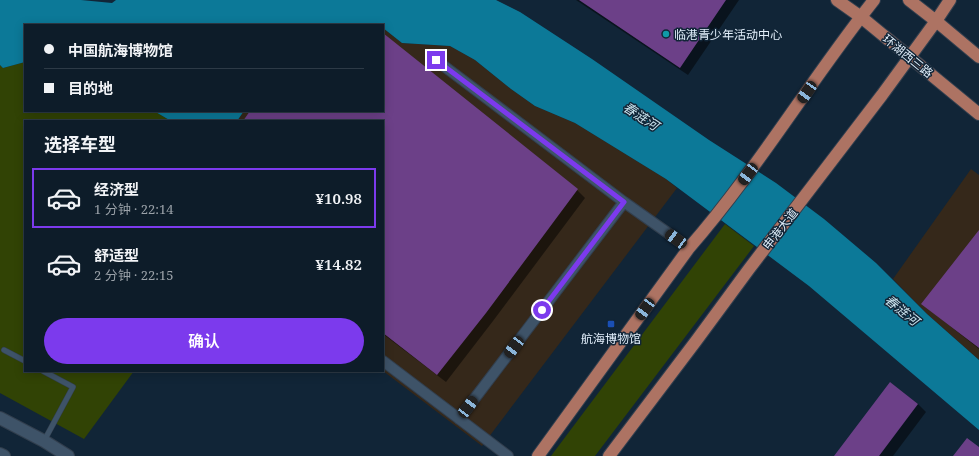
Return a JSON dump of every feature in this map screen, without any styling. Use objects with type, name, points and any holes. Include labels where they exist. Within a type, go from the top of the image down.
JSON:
[{"type":"main road","name":"环湖西三路","points":[[837,0],[861,16],[979,114]]},
{"type":"main road","points":[[538,456],[689,248],[705,230],[757,163],[861,16],[874,0]]},
{"type":"main road","points":[[909,0],[979,57]]},
{"type":"main road","name":"申港大道","points":[[609,456],[910,58],[950,0]]},
{"type":"main road","points":[[0,418],[44,441],[68,456]]},
{"type":"main road","points":[[0,454],[4,456]]},
{"type":"street","points":[[436,60],[624,202],[689,248]]},
{"type":"street","points":[[459,419],[624,202]]},
{"type":"street","points":[[384,362],[508,456]]},
{"type":"lane","points":[[4,350],[24,360]]},
{"type":"lane","points":[[44,441],[73,387],[45,372]]},
{"type":"shaded area","points":[[384,29],[402,43],[450,46],[475,60],[535,106],[575,123],[666,179],[677,188],[482,446],[384,372],[384,120],[238,120],[243,112],[384,112]]},
{"type":"shaded area","points":[[971,169],[979,175],[979,360],[927,314],[893,279]]},
{"type":"green space","points":[[24,62],[24,112],[156,112],[169,120],[24,120],[24,372],[133,372],[84,439],[0,393],[0,65],[3,68]]},
{"type":"green space","points":[[725,224],[754,246],[595,456],[551,456]]},
{"type":"water","name":"春涟河","points":[[0,0],[81,0],[112,3],[116,0],[496,0],[520,12],[592,59],[709,140],[776,183],[824,219],[876,263],[927,314],[979,360],[979,430],[809,286],[666,179],[575,123],[535,106],[475,60],[450,46],[402,43],[384,29],[384,24],[24,24],[24,62],[3,68],[0,65]]},
{"type":"water","points":[[156,112],[243,112],[238,120],[169,120]]},
{"type":"building","name":"临港青少年活动中心","points":[[579,0],[726,0],[680,68]]},
{"type":"building","points":[[384,34],[578,189],[486,313],[437,375],[384,334],[384,120],[244,120],[249,112],[384,112]]},
{"type":"building","points":[[979,230],[979,348],[921,304]]},
{"type":"building","points":[[890,382],[918,404],[879,456],[834,456]]},
{"type":"building","points":[[967,438],[979,447],[979,456],[953,456]]},
{"type":"place","name":"临港青少年活动中心","points":[[666,34]]},
{"type":"place","name":"航海博物馆","points":[[611,324]]},
{"type":"route","points":[[436,60],[624,202],[542,310]]}]
